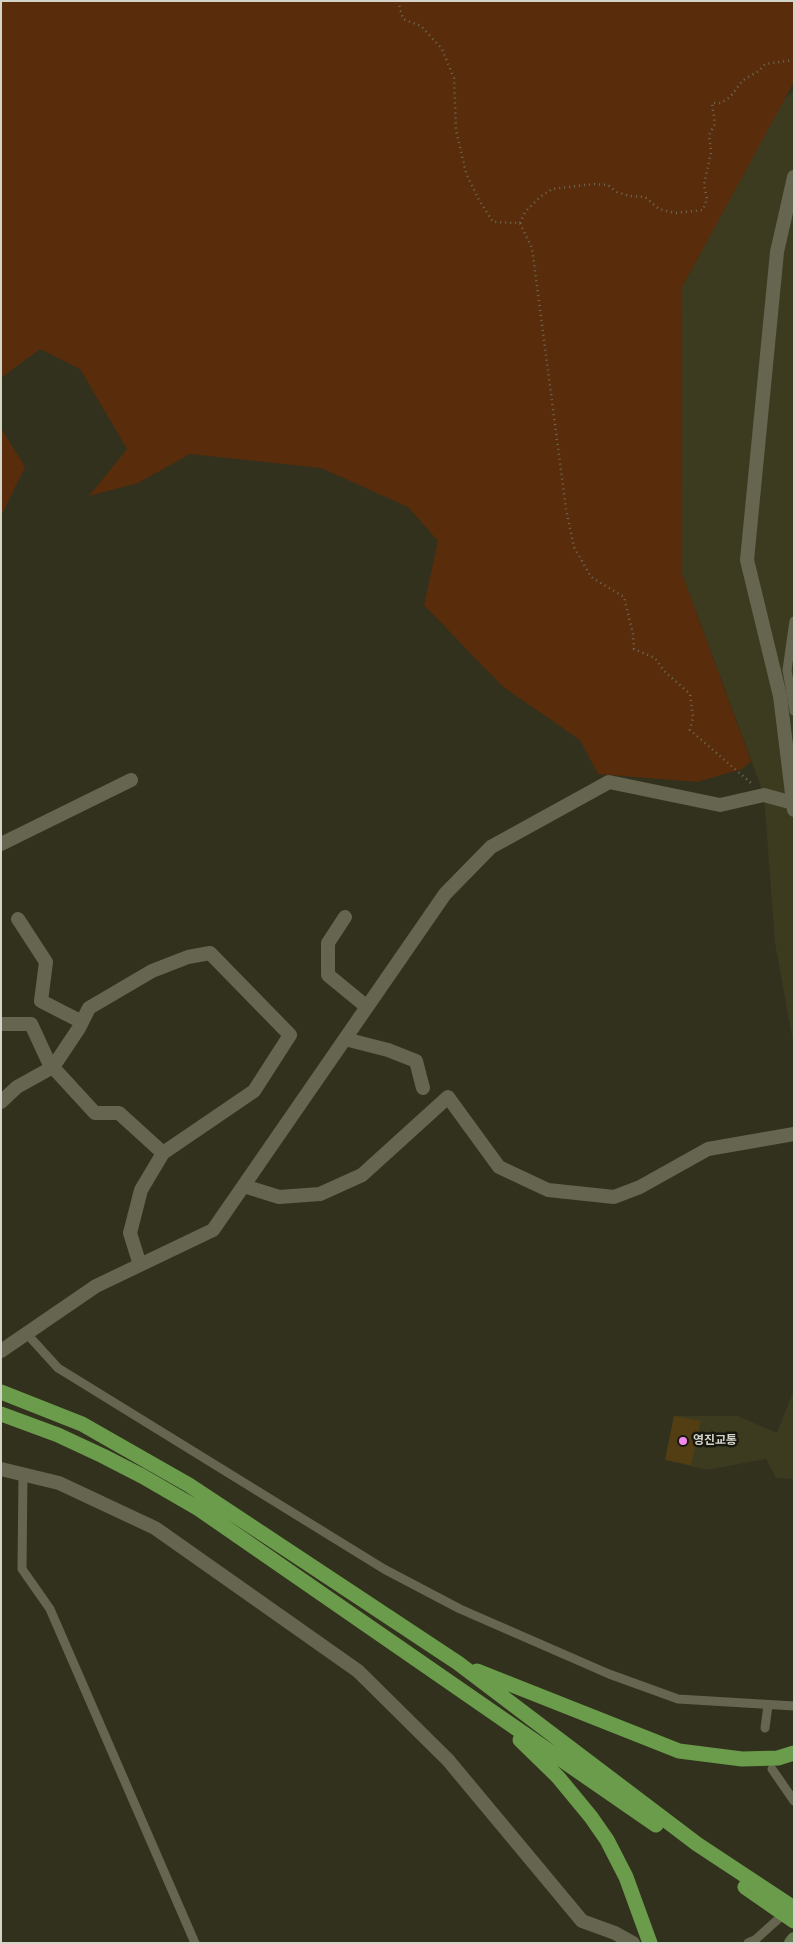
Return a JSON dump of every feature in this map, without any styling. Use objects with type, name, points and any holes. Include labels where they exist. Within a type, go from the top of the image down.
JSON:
[{"type":"highway","points":[[1,1392],[82,1424],[189,1485],[458,1664],[794,1921]]},
{"type":"highway","points":[[1,1414],[47,1431],[142,1476],[199,1509],[695,1847],[794,1906]]},
{"type":"highway","points":[[458,1664],[679,1751],[742,1759],[778,1758],[794,1753]]},
{"type":"highway","points":[[437,1673],[529,1748],[558,1777],[591,1817],[607,1840],[632,1890],[650,1943]]},
{"type":"street","points":[[1,1351],[96,1286],[213,1230],[445,894],[491,847],[609,782],[720,805],[764,795],[793,807],[780,696],[747,560],[776,252],[794,178]]},
{"type":"street","points":[[1,844],[131,780]]},
{"type":"street","points":[[345,917],[328,943],[328,975],[367,1007]]},
{"type":"street","points":[[18,919],[46,962],[41,1001],[82,1022]]},
{"type":"street","points":[[1,1102],[17,1087],[53,1067],[89,1008],[152,971],[188,957],[210,954],[290,1035],[254,1091],[163,1153],[141,1190],[130,1233],[140,1265]]},
{"type":"street","points":[[1,1024],[31,1024],[49,1063],[95,1113],[119,1113],[163,1153]]},
{"type":"street","points":[[345,1039],[388,1050],[416,1061],[423,1088]]},
{"type":"street","points":[[244,1186],[279,1197],[320,1194],[362,1175],[448,1097],[499,1167],[548,1190],[614,1196],[640,1187],[708,1149],[794,1134]]},
{"type":"street","points":[[1,1469],[59,1483],[155,1528],[358,1671],[448,1760],[582,1921],[615,1938],[634,1943]]},
{"type":"lane","points":[[794,621],[787,670],[794,711]]},
{"type":"lane","points":[[27,1334],[58,1368],[384,1569],[460,1609],[609,1674],[678,1699],[794,1706]]},
{"type":"lane","points":[[23,1474],[22,1569],[50,1609],[195,1943]]},
{"type":"lane","points":[[765,1728],[768,1705]]},
{"type":"lane","points":[[772,1769],[794,1801]]},
{"type":"lane","points":[[748,1943],[756,1940],[794,1906]]},
{"type":"path","points":[[398,1],[403,19],[421,26],[442,49],[454,78],[456,130],[466,173],[479,200],[493,222],[520,223]]},
{"type":"path","points":[[520,223],[525,212],[540,197],[552,189],[593,184],[608,185],[617,192],[629,196],[645,196],[659,209],[674,213],[703,210],[708,199],[704,185],[711,152],[709,135],[715,124],[712,103],[721,103],[730,97],[743,80],[759,72],[765,64],[794,60]]},
{"type":"path","points":[[520,223],[532,248],[566,509],[574,547],[591,577],[624,597],[633,634],[634,649],[655,658],[664,671],[690,694],[693,717],[690,730],[764,795]]},
{"type":"shaded area","points":[[1,1],[794,1],[794,82],[682,287],[681,571],[751,761],[742,769],[697,782],[598,774],[580,740],[502,686],[424,605],[438,541],[408,507],[321,468],[190,454],[138,483],[89,496],[127,449],[80,369],[40,349],[1,378]]},
{"type":"shaded area","points":[[794,91],[794,1047],[775,943],[764,795],[681,571],[682,287],[784,99]]},
{"type":"shaded area","points":[[1,428],[25,467],[1,516]]},
{"type":"shaded area","name":"영진교통","points":[[794,1390],[794,1479],[776,1478],[766,1459],[707,1470],[665,1460],[674,1416],[738,1416],[777,1433]]},
{"type":"building","name":"영진교통","points":[[674,1416],[701,1421],[691,1465],[665,1460]]},
{"type":"place","name":"영진교통","points":[[683,1441]]}]
